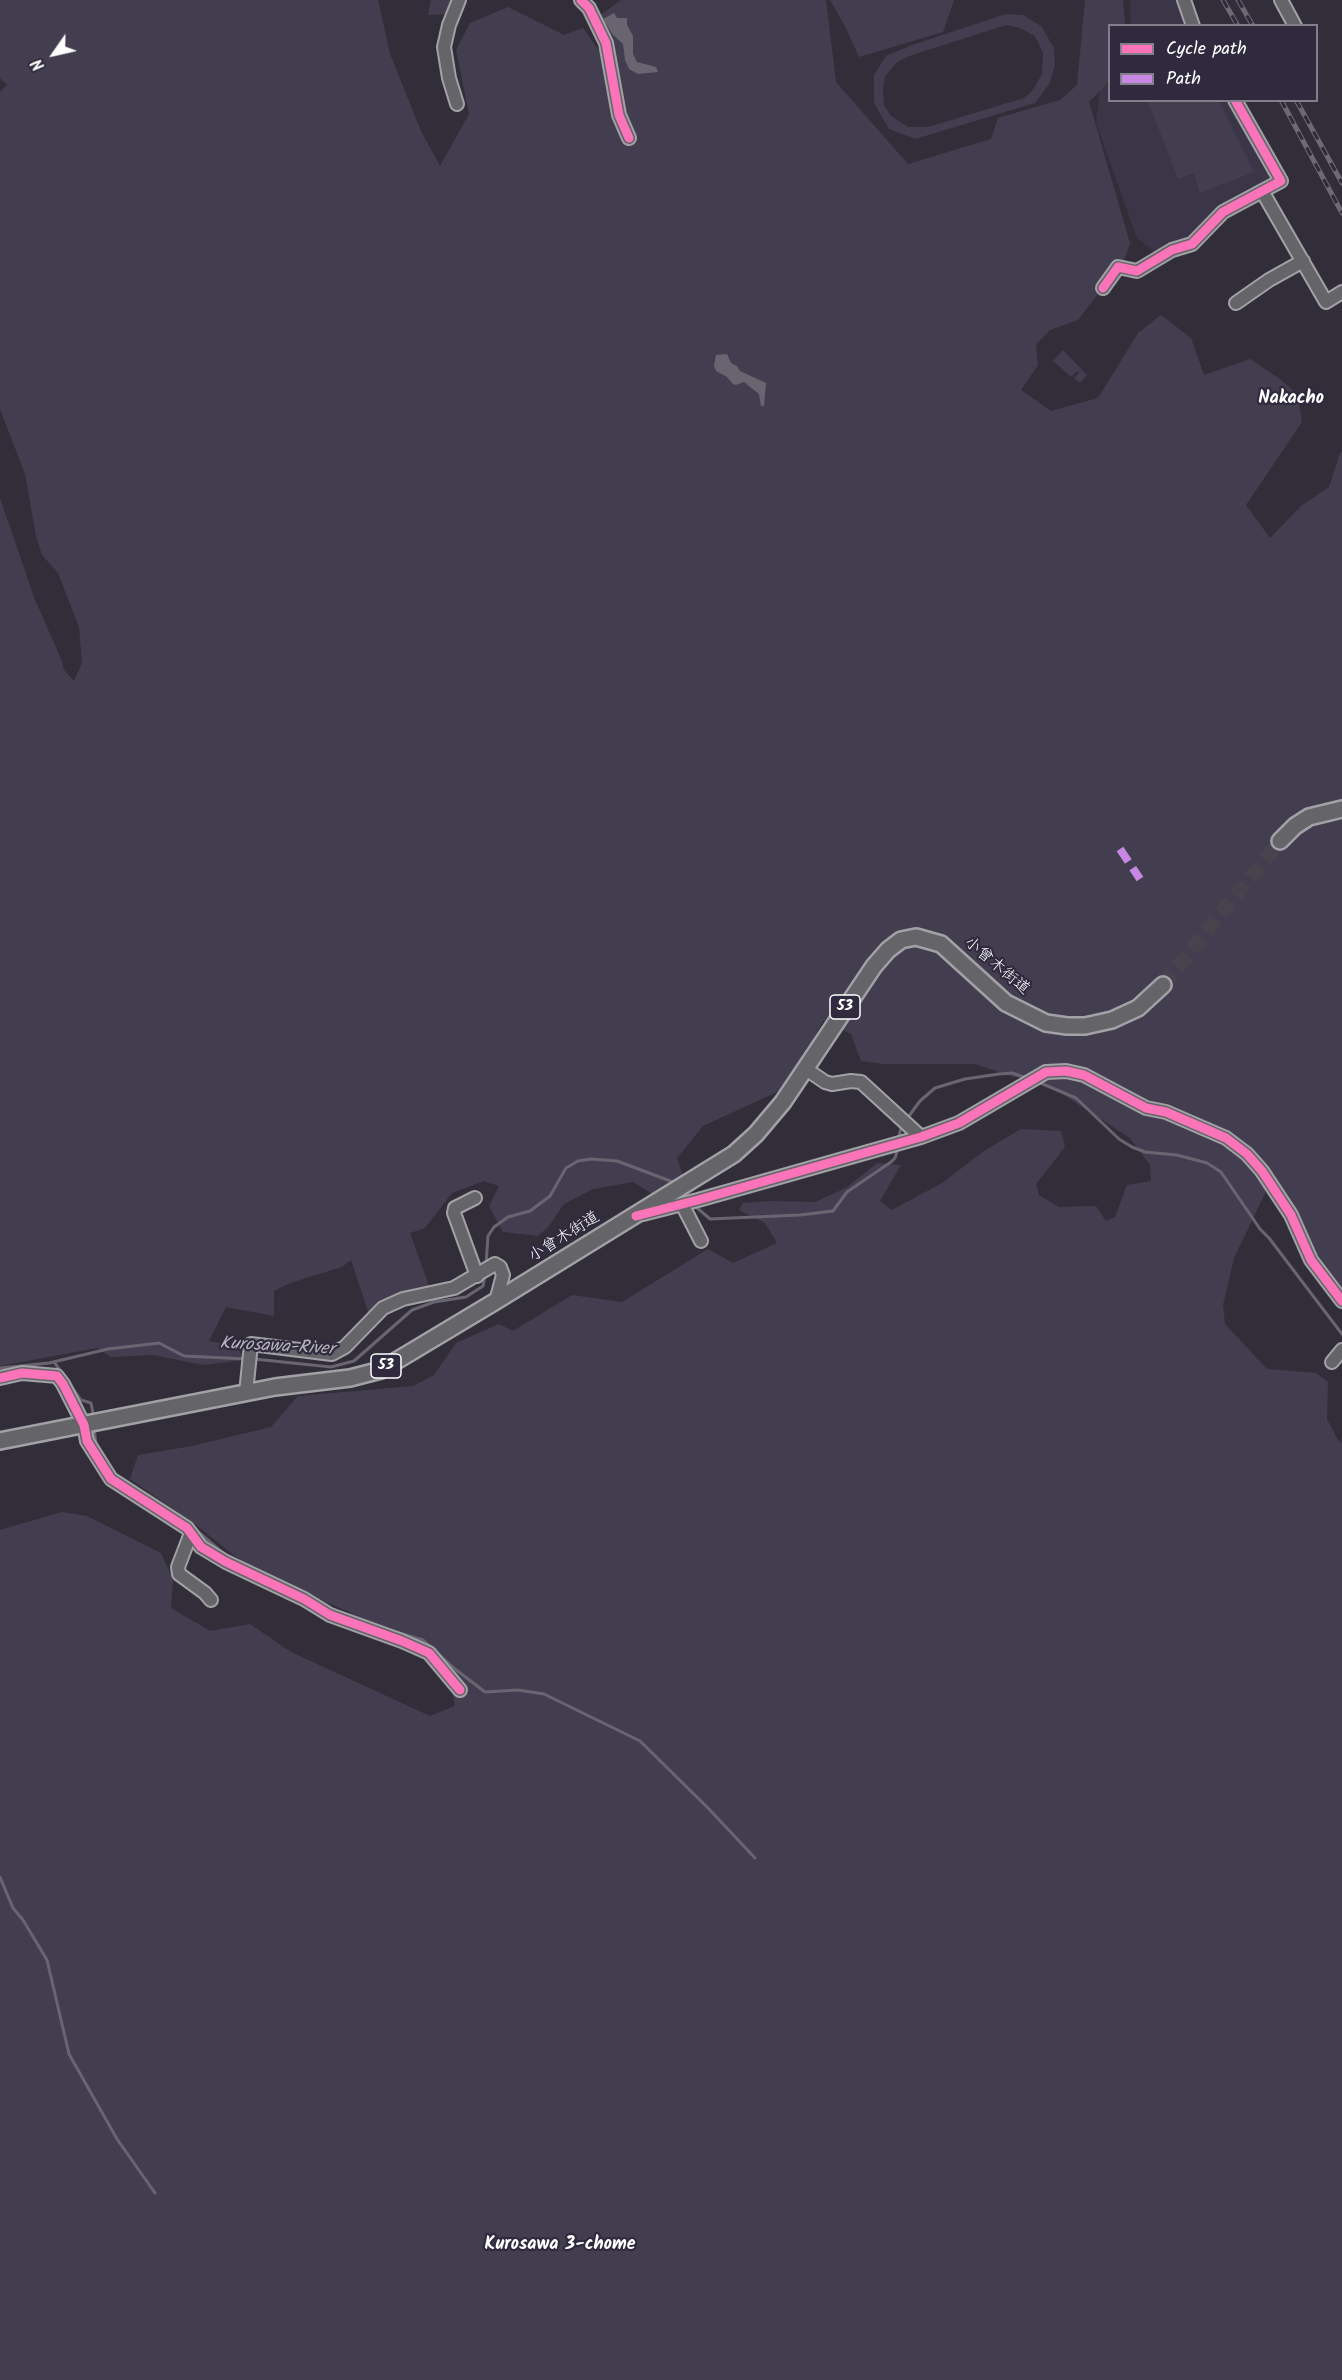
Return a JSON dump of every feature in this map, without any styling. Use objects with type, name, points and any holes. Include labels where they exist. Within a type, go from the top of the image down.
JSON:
[{"type":"main road","points":[[1280,841],[1309,816],[1342,809]]},
{"type":"main road","name":"小曾木街道","points":[[0,1441],[246,1393],[308,1382],[350,1378],[381,1370],[636,1216],[686,1196],[756,1134],[783,1102],[843,1009],[874,966],[888,950],[901,940],[916,937],[941,944],[1006,1003],[1046,1023],[1085,1026],[1112,1020],[1138,1008],[1163,985]]},
{"type":"street","points":[[458,104],[449,78],[444,47],[449,25],[459,0]]},
{"type":"street","points":[[581,0],[589,8],[606,43],[619,115],[628,138]]},
{"type":"street","points":[[1184,0],[1192,24]]},
{"type":"street","points":[[1281,0],[1294,24]]},
{"type":"street","points":[[1103,288],[1118,267],[1137,271],[1172,250],[1192,244],[1223,212],[1281,181],[1236,102]]},
{"type":"street","points":[[1262,191],[1326,302],[1342,292]]},
{"type":"street","points":[[1236,303],[1302,261]]},
{"type":"street","points":[[806,1069],[832,1084],[850,1080],[861,1082],[921,1137]]},
{"type":"street","points":[[701,1241],[686,1196],[921,1137],[959,1123],[1046,1072],[1066,1071],[1083,1075],[1146,1108],[1166,1112],[1226,1138],[1247,1154],[1262,1171],[1291,1215],[1311,1260],[1342,1301]]},
{"type":"street","points":[[475,1198],[455,1208],[454,1213],[478,1275]]},
{"type":"street","points":[[246,1393],[251,1344],[332,1354],[345,1347],[375,1314],[393,1302],[453,1288],[495,1264],[504,1275],[496,1301]]},
{"type":"street","points":[[1332,1362],[1342,1350]]},
{"type":"street","points":[[0,1378],[22,1373],[57,1376],[91,1424],[87,1441],[111,1479],[187,1528],[201,1546],[226,1562],[304,1599],[330,1615],[429,1653],[460,1690]]},
{"type":"street","points":[[191,1533],[178,1567],[179,1574],[211,1600]]},
{"type":"shaded area","points":[[0,0],[378,0],[390,54],[421,131],[440,166],[469,114],[456,50],[470,23],[508,7],[564,35],[583,28],[613,70],[589,23],[621,0],[826,0],[836,82],[908,164],[991,139],[998,118],[1060,100],[1077,85],[1085,0],[1123,0],[1125,24],[1108,24],[1108,83],[1089,102],[1130,243],[1125,258],[1078,320],[1050,330],[1036,345],[1038,365],[1021,390],[1051,411],[1098,398],[1138,333],[1161,315],[1191,338],[1204,375],[1250,359],[1280,379],[1298,395],[1302,422],[1246,505],[1270,538],[1301,506],[1329,487],[1342,452],[1342,1296],[1306,1258],[1294,1213],[1266,1191],[1234,1258],[1223,1305],[1225,1324],[1267,1369],[1316,1373],[1328,1382],[1327,1419],[1338,1440],[1342,1443],[1342,2380],[0,2380],[0,1530],[62,1512],[87,1516],[161,1553],[173,1579],[171,1608],[210,1631],[250,1624],[291,1652],[430,1716],[455,1706],[448,1667],[347,1611],[270,1580],[130,1479],[138,1455],[192,1446],[271,1427],[298,1396],[413,1386],[434,1375],[456,1343],[499,1324],[513,1331],[572,1295],[622,1302],[708,1249],[733,1263],[777,1243],[765,1223],[739,1210],[743,1203],[815,1202],[846,1188],[877,1163],[901,1165],[880,1201],[892,1210],[942,1183],[984,1151],[1021,1129],[1061,1131],[1065,1147],[1036,1184],[1039,1195],[1059,1207],[1096,1206],[1106,1221],[1115,1217],[1127,1185],[1151,1181],[1150,1165],[1130,1138],[1036,1077],[1014,1077],[975,1064],[884,1064],[861,1061],[851,1034],[823,1021],[788,1087],[703,1126],[677,1158],[683,1176],[654,1195],[633,1182],[593,1189],[564,1204],[549,1226],[538,1236],[503,1232],[489,1206],[499,1186],[484,1181],[452,1193],[425,1228],[410,1233],[429,1286],[400,1294],[369,1314],[351,1260],[342,1267],[290,1283],[274,1291],[274,1316],[226,1307],[209,1341],[237,1346],[244,1360],[203,1365],[153,1355],[111,1357],[97,1348],[0,1366],[0,498],[35,600],[64,670],[74,681],[82,663],[79,627],[58,573],[42,555],[36,536],[25,474],[0,409],[0,92],[7,85],[0,78]]},
{"type":"shaded area","points":[[431,0],[455,0],[450,14],[428,15]]},
{"type":"shaded area","points":[[830,0],[954,0],[943,32],[859,57]]},
{"type":"shaded area","points":[[1130,0],[1180,0],[1189,24],[1131,24]]},
{"type":"shaded area","points":[[614,13],[617,18],[627,18],[627,25],[633,36],[633,54],[637,62],[656,67],[658,72],[638,74],[629,69],[623,44],[613,35],[603,19]]},
{"type":"shaded area","points":[[1006,14],[1023,15],[1041,26],[1054,48],[1055,66],[1049,84],[1035,103],[915,139],[889,129],[874,103],[874,75],[886,56]],"holes":[[[1006,25],[1020,28],[1035,36],[1043,53],[1042,74],[1033,90],[1024,98],[928,127],[908,127],[891,116],[884,105],[885,76],[897,62],[909,56]]]},
{"type":"shaded area","points":[[1108,85],[1108,102],[1234,102],[1281,181],[1223,212],[1192,244],[1158,255],[1137,238],[1096,123],[1100,89]]},
{"type":"shaded area","points":[[1148,102],[1219,102],[1254,172],[1200,193],[1194,173],[1178,179]]},
{"type":"shaded area","points":[[1063,350],[1087,375],[1080,383],[1074,378],[1079,373],[1077,371],[1071,377],[1053,361]]},
{"type":"shaded area","points":[[727,354],[731,363],[740,371],[766,383],[764,406],[761,406],[759,394],[744,382],[733,384],[727,377],[716,371],[714,366],[716,355]]},
{"type":"waterway","name":"Kurosawa-River","points":[[906,1120],[920,1101],[935,1088],[965,1079],[999,1074],[1012,1073],[1026,1078]]},
{"type":"waterway","name":"Kurosawa-River","points":[[1038,1082],[1076,1098],[1119,1139],[1132,1147],[1145,1152],[1177,1155],[1207,1163],[1221,1172],[1260,1229],[1342,1334]]},
{"type":"waterway","name":"Kurosawa-River","points":[[898,1139],[902,1125]]},
{"type":"waterway","name":"Kurosawa-River","points":[[695,1206],[710,1219],[800,1215],[833,1211],[847,1192],[891,1162],[898,1148]]},
{"type":"waterway","name":"Kurosawa-River","points":[[486,1265],[488,1236],[494,1227],[508,1217],[530,1211],[550,1196],[566,1168],[578,1161],[591,1159],[617,1161],[673,1182],[676,1186]]},
{"type":"waterway","name":"Kurosawa-River","points":[[254,1359],[331,1367],[354,1361],[412,1310],[434,1302],[466,1297],[483,1286],[485,1275]]},
{"type":"waterway","name":"Kurosawa-River","points":[[0,1368],[49,1363],[108,1349],[159,1343],[184,1356],[247,1359]]},
{"type":"waterway","points":[[54,1362],[62,1373]]},
{"type":"waterway","points":[[69,1383],[81,1400],[91,1403],[94,1418]]},
{"type":"waterway","points":[[94,1428],[96,1445]]},
{"type":"waterway","points":[[195,1529],[224,1554],[245,1565]]},
{"type":"waterway","points":[[326,1606],[339,1612]]},
{"type":"waterway","points":[[385,1629],[423,1640],[485,1692],[518,1690],[544,1694],[640,1741],[755,1858]]},
{"type":"waterway","points":[[0,1877],[13,1908],[23,1920],[47,1960],[69,2054],[117,2139],[155,2193]]},
{"type":"tunnel","points":[[1163,985],[1280,841]]},
{"type":"railway","points":[[1223,0],[1237,24]]},
{"type":"railway","points":[[1238,0],[1252,24]]},
{"type":"railway","points":[[1282,102],[1342,213]]},
{"type":"railway","points":[[1297,102],[1342,183]]},
{"type":"marked path","points":[[1120,849],[1140,879]]},
{"type":"cycle path","points":[[581,0],[589,8],[606,43],[619,115],[629,138]]},
{"type":"cycle path","points":[[1103,288],[1118,267],[1137,271],[1172,250],[1192,244],[1223,212],[1281,181],[1236,102]]},
{"type":"cycle path","points":[[636,1216],[921,1137],[959,1123],[1046,1072],[1066,1071],[1084,1075],[1146,1108],[1166,1112],[1226,1138],[1247,1154],[1262,1171],[1291,1215],[1311,1260],[1342,1301]]},
{"type":"cycle path","points":[[0,1378],[22,1373],[57,1376],[84,1425],[87,1441],[111,1479],[187,1528],[201,1547],[226,1562],[304,1599],[330,1615],[429,1653],[460,1690]]},
{"type":"district","name":"Nakacho","points":[[1291,400]]},
{"type":"district","name":"Kurosawa 3-chome","points":[[560,2246]]}]
